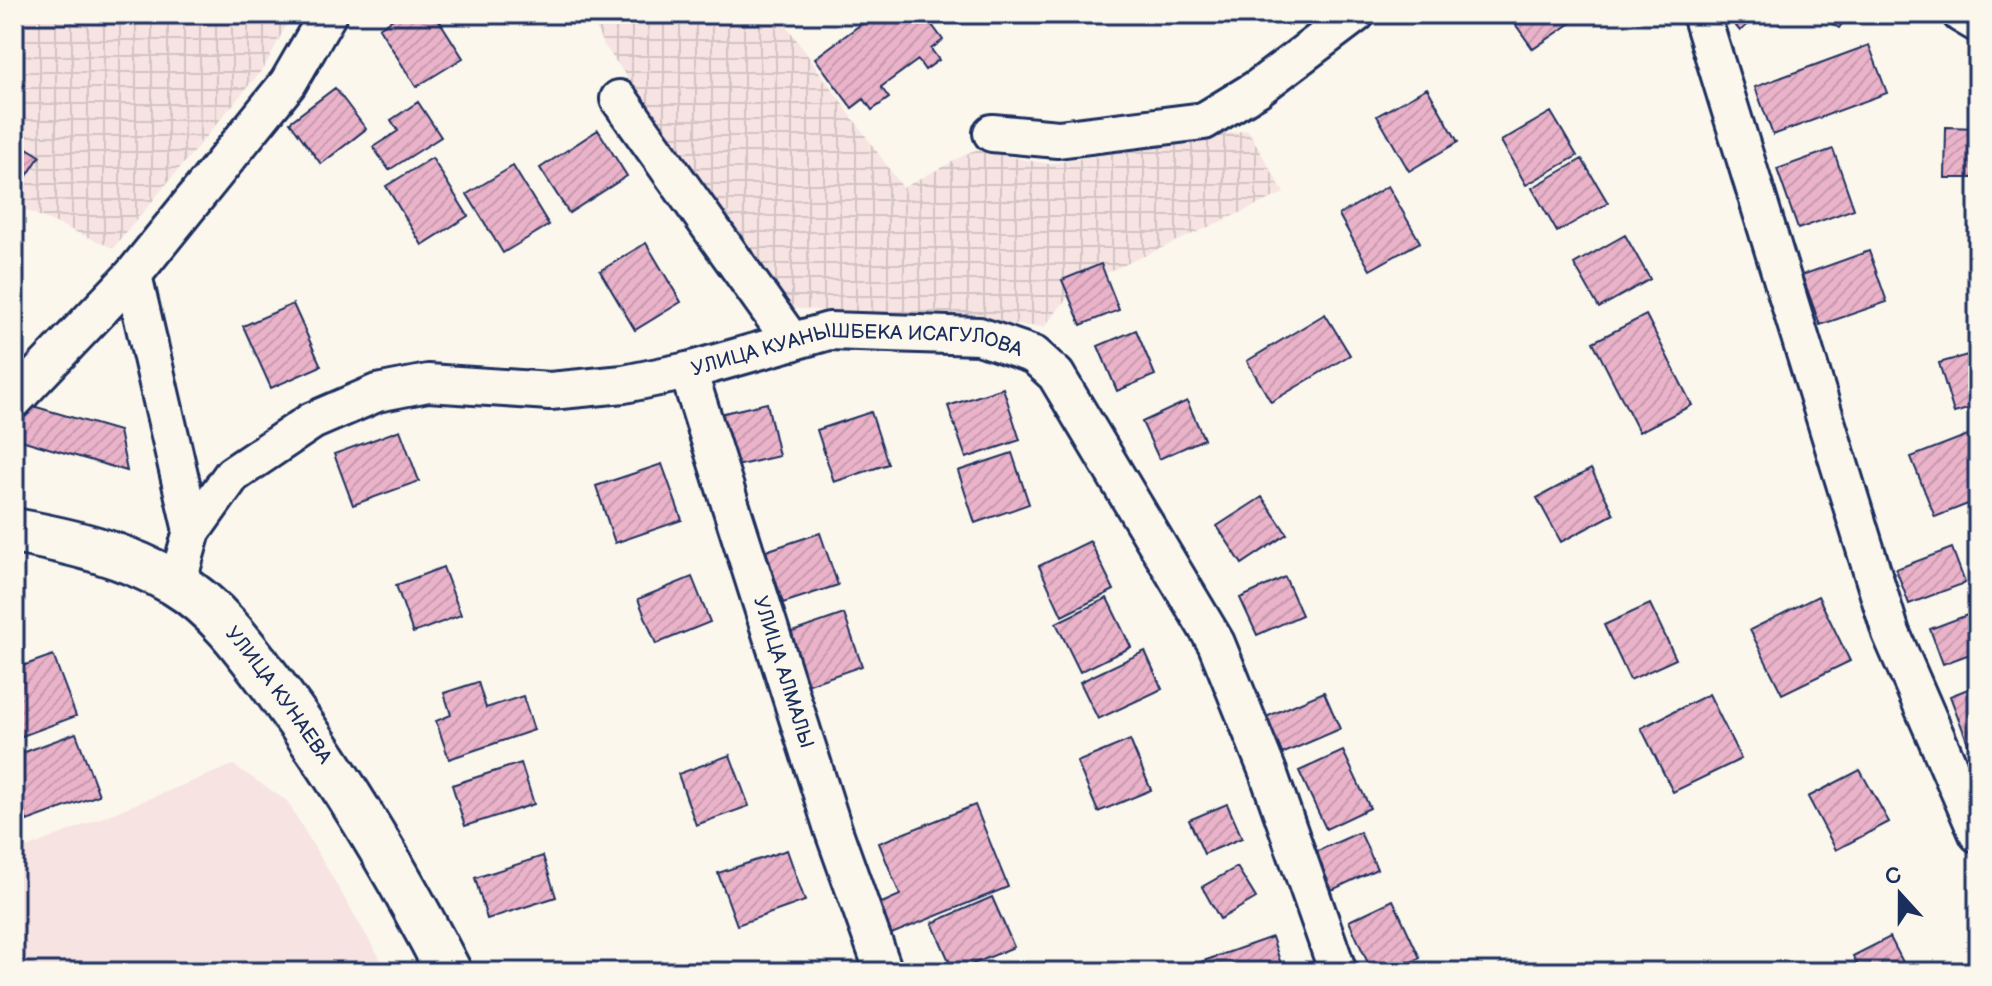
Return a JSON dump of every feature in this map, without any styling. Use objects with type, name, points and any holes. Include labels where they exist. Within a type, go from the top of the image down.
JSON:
[{"type":"main road","name":"УЛИЦА КУНАЕВА","points":[[14,531],[114,553],[177,584],[230,628],[322,751],[416,908],[449,972]]},
{"type":"street","points":[[14,400],[133,275],[288,83],[328,14]]},
{"type":"street","points":[[992,133],[1058,139],[1204,121],[1258,88],[1356,14]]},
{"type":"street","points":[[1701,14],[1891,633],[1978,834]]},
{"type":"street","points":[[1961,14],[1978,24]]},
{"type":"street","points":[[619,99],[792,342]]},
{"type":"street","points":[[133,275],[192,531]]},
{"type":"street","name":"УЛИЦА КУАНЫШБЕКА ИСАГУЛОВА","points":[[177,584],[192,531],[232,475],[312,421],[377,393],[428,383],[550,391],[624,384],[688,371],[829,331],[979,336],[1034,355],[1056,375],[1216,643],[1268,772],[1338,972]]},
{"type":"street","name":"УЛИЦА АЛМАЛЫ","points":[[688,371],[834,832],[884,972]]},
{"type":"shaded area","points":[[14,14],[292,14],[265,66],[113,248],[14,205]]},
{"type":"shaded area","points":[[589,14],[778,14],[903,188],[974,150],[1049,164],[1248,130],[1284,193],[1077,286],[1044,327],[792,308],[602,42]]},
{"type":"shaded area","points":[[233,765],[287,801],[388,972],[14,972],[14,853]]},
{"type":"building","points":[[401,14],[435,14],[463,58],[416,87],[379,28]]},
{"type":"building","points":[[875,14],[924,14],[943,40],[931,49],[939,60],[925,70],[918,60],[881,87],[889,98],[872,110],[864,99],[852,108],[815,58]]},
{"type":"building","points":[[1508,14],[1578,14],[1580,17],[1533,49]]},
{"type":"building","points":[[1726,14],[1760,14],[1740,31]]},
{"type":"building","points":[[1817,14],[1849,14],[1839,28]]},
{"type":"building","points":[[1869,45],[1887,93],[1773,135],[1755,87]]},
{"type":"building","points":[[335,88],[366,129],[321,164],[290,122]]},
{"type":"building","points":[[1427,88],[1458,142],[1409,171],[1377,116]]},
{"type":"building","points":[[418,102],[441,137],[389,170],[373,147],[398,131],[391,120]]},
{"type":"building","points":[[1551,112],[1577,156],[1526,185],[1501,141]]},
{"type":"building","points":[[1946,127],[1978,128],[1978,178],[1945,178]]},
{"type":"building","points":[[598,130],[627,176],[569,213],[540,168]]},
{"type":"building","points":[[14,140],[40,156],[15,194],[14,194]]},
{"type":"building","points":[[1833,149],[1854,209],[1798,229],[1777,169]]},
{"type":"building","points":[[432,158],[468,216],[422,245],[386,186]]},
{"type":"building","points":[[1582,159],[1608,203],[1557,232],[1532,188]]},
{"type":"building","points":[[513,166],[549,225],[503,253],[467,194]]},
{"type":"building","points":[[1388,186],[1420,242],[1370,270],[1339,215]]},
{"type":"building","points":[[1625,235],[1650,279],[1599,308],[1574,264]]},
{"type":"building","points":[[646,243],[681,302],[635,330],[600,271]]},
{"type":"building","points":[[1869,251],[1887,302],[1820,325],[1802,275]]},
{"type":"building","points":[[1101,264],[1119,310],[1081,325],[1062,280]]},
{"type":"building","points":[[293,304],[321,366],[271,388],[243,326]]},
{"type":"building","points":[[1325,314],[1350,355],[1271,402],[1247,361]]},
{"type":"building","points":[[1646,315],[1692,405],[1639,432],[1593,342]]},
{"type":"building","points":[[1136,330],[1155,375],[1117,391],[1098,346]]},
{"type":"building","points":[[1978,352],[1978,406],[1954,413],[1939,363]]},
{"type":"building","points":[[1003,388],[1020,440],[966,458],[948,406]]},
{"type":"building","points":[[1187,401],[1204,439],[1159,459],[1142,422]]},
{"type":"building","points":[[767,403],[779,456],[723,469],[711,416]]},
{"type":"building","points":[[26,404],[119,431],[127,471],[14,438],[14,417]]},
{"type":"building","points":[[871,412],[888,464],[834,482],[817,430]]},
{"type":"building","points":[[400,430],[419,481],[353,505],[334,454]]},
{"type":"building","points":[[1978,431],[1978,500],[1935,517],[1911,457]]},
{"type":"building","points":[[1012,453],[1029,504],[975,523],[958,471]]},
{"type":"building","points":[[662,464],[682,520],[615,543],[596,486]]},
{"type":"building","points":[[1591,469],[1614,514],[1561,542],[1537,498]]},
{"type":"building","points":[[1262,497],[1287,534],[1242,564],[1217,526]]},
{"type":"building","points":[[820,533],[838,585],[783,603],[766,551]]},
{"type":"building","points":[[1090,541],[1114,590],[1062,616],[1039,566]]},
{"type":"building","points":[[1952,548],[1965,583],[1909,604],[1896,569]]},
{"type":"building","points":[[443,567],[461,615],[413,633],[396,585]]},
{"type":"building","points":[[692,577],[710,622],[656,644],[638,599]]},
{"type":"building","points":[[1285,577],[1302,615],[1257,635],[1240,598]]},
{"type":"building","points":[[1818,596],[1850,661],[1782,694],[1750,630]]},
{"type":"building","points":[[1107,598],[1131,647],[1080,672],[1056,623]]},
{"type":"building","points":[[1650,604],[1676,659],[1630,680],[1604,625]]},
{"type":"building","points":[[1978,611],[1978,651],[1943,664],[1930,629]]},
{"type":"building","points":[[844,614],[862,666],[801,687],[783,635]]},
{"type":"building","points":[[1145,651],[1162,689],[1098,719],[1080,682]]},
{"type":"building","points":[[53,655],[76,716],[14,739],[14,669]]},
{"type":"building","points":[[478,682],[486,708],[523,696],[534,730],[449,759],[436,721],[451,715],[444,693]]},
{"type":"building","points":[[1978,685],[1978,742],[1969,746],[1950,696]]},
{"type":"building","points":[[1324,692],[1340,729],[1282,754],[1266,717]]},
{"type":"building","points":[[1709,694],[1741,759],[1673,792],[1641,728]]},
{"type":"building","points":[[76,733],[99,795],[27,821],[14,785],[14,756]]},
{"type":"building","points":[[1130,740],[1151,790],[1098,812],[1077,762]]},
{"type":"building","points":[[1343,751],[1370,808],[1326,829],[1299,771]]},
{"type":"building","points":[[730,755],[749,806],[696,825],[678,774]]},
{"type":"building","points":[[521,763],[534,804],[465,826],[452,785]]},
{"type":"building","points":[[1860,770],[1889,822],[1836,850],[1808,797]]},
{"type":"building","points":[[1227,804],[1242,838],[1204,854],[1189,820]]},
{"type":"building","points":[[975,805],[1008,887],[889,935],[877,905],[900,895],[879,843]]},
{"type":"building","points":[[1360,832],[1377,869],[1332,890],[1315,852]]},
{"type":"building","points":[[787,850],[805,901],[737,925],[718,873]]},
{"type":"building","points":[[543,856],[556,897],[487,919],[475,878]]},
{"type":"building","points":[[1237,867],[1256,898],[1220,919],[1202,887]]},
{"type":"building","points":[[992,897],[1014,947],[954,972],[932,923]]},
{"type":"building","points":[[1393,900],[1420,958],[1390,972],[1372,972],[1349,921]]},
{"type":"building","points":[[1272,937],[1282,967],[1266,972],[1197,972],[1195,964]]},
{"type":"building","points":[[1890,937],[1908,972],[1861,972],[1853,956]]}]
